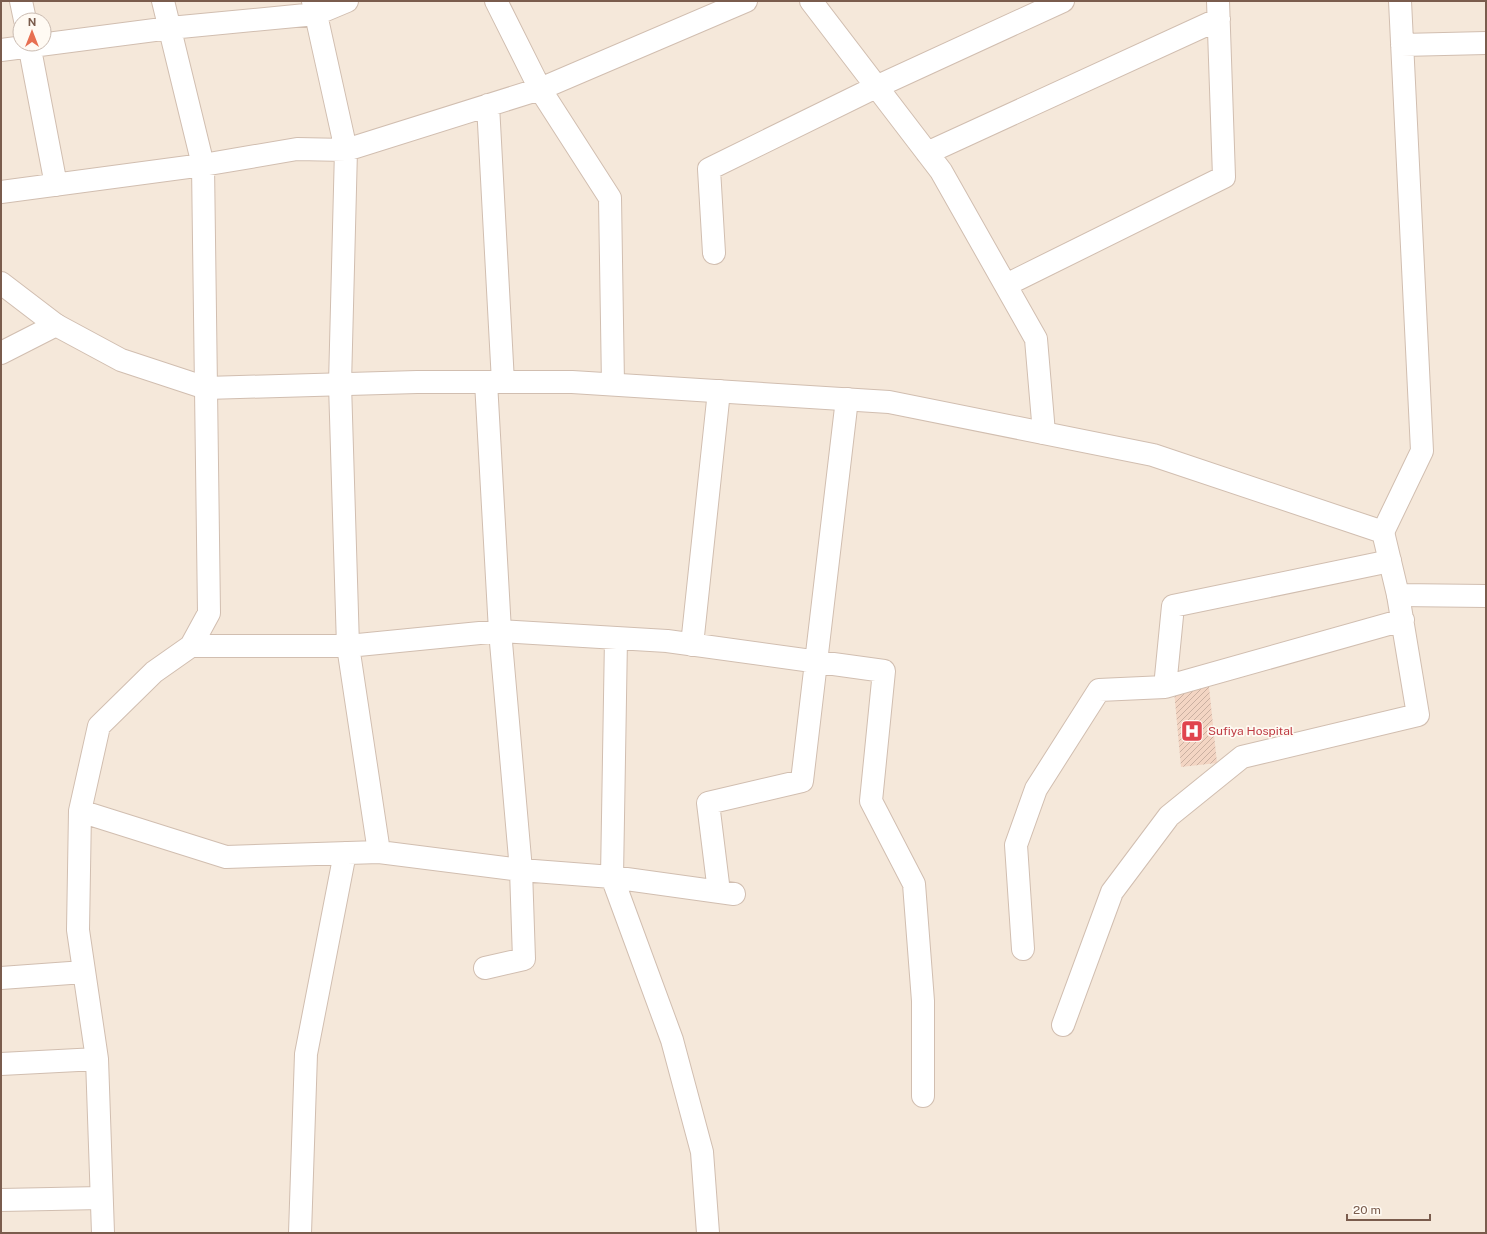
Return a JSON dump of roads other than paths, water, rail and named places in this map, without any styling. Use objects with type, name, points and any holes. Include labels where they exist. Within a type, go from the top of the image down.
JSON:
[{"type":"street","points":[[21,1],[23,12]]},
{"type":"street","points":[[103,1233],[96,1059],[78,930],[80,811],[99,726],[154,672],[191,646],[208,613],[203,165],[163,1]]},
{"type":"street","points":[[52,42],[170,28],[347,1]]},
{"type":"street","points":[[496,1],[540,89],[610,198],[613,384]]},
{"type":"street","points":[[1,192],[203,165],[297,149],[346,150],[540,89],[746,1]]},
{"type":"street","points":[[811,1],[941,171],[1036,339],[1044,433]]},
{"type":"street","points":[[714,253],[709,168],[876,87],[1063,1]]},
{"type":"street","points":[[1063,1025],[1112,892],[1169,816],[1242,758],[1418,715],[1403,620],[1383,532],[1422,450],[1400,1]]},
{"type":"street","points":[[314,7],[346,150],[340,384],[348,646],[379,852]]},
{"type":"street","points":[[927,153],[1219,10],[1224,177],[1006,285]]},
{"type":"street","points":[[1402,45],[1486,43]]},
{"type":"street","points":[[1,50],[12,48]]},
{"type":"street","points":[[30,52],[56,185]]},
{"type":"street","points":[[485,968],[524,960],[521,870],[500,631],[488,105]]},
{"type":"street","points":[[1,283],[56,325],[121,360],[206,388],[417,382],[572,382],[890,402],[1153,455],[1383,532]]},
{"type":"street","points":[[1,353],[56,325]]},
{"type":"street","points":[[692,645],[719,391]]},
{"type":"street","points":[[80,811],[226,857],[379,852],[521,870],[612,877],[727,893],[708,803],[802,781],[847,399]]},
{"type":"street","points":[[1165,687],[1173,606],[1390,562]]},
{"type":"street","points":[[1398,595],[1486,596]]},
{"type":"street","points":[[1023,949],[1016,845],[1036,789],[1099,690],[1165,687],[1403,620]]},
{"type":"street","points":[[191,646],[348,646],[500,631],[667,641],[884,671],[871,801],[914,884],[923,1001],[923,1096]]},
{"type":"street","points":[[616,638],[612,877],[672,1040],[702,1152],[708,1233]]},
{"type":"street","points":[[300,1233],[306,1054],[345,853]]},
{"type":"street","points":[[1,978],[84,972]]},
{"type":"street","points":[[1,1064],[96,1059]]},
{"type":"street","points":[[1,1200],[102,1198]]},
{"type":"place","name":"Sufiya Hospital","points":[[1192,731]]}]
